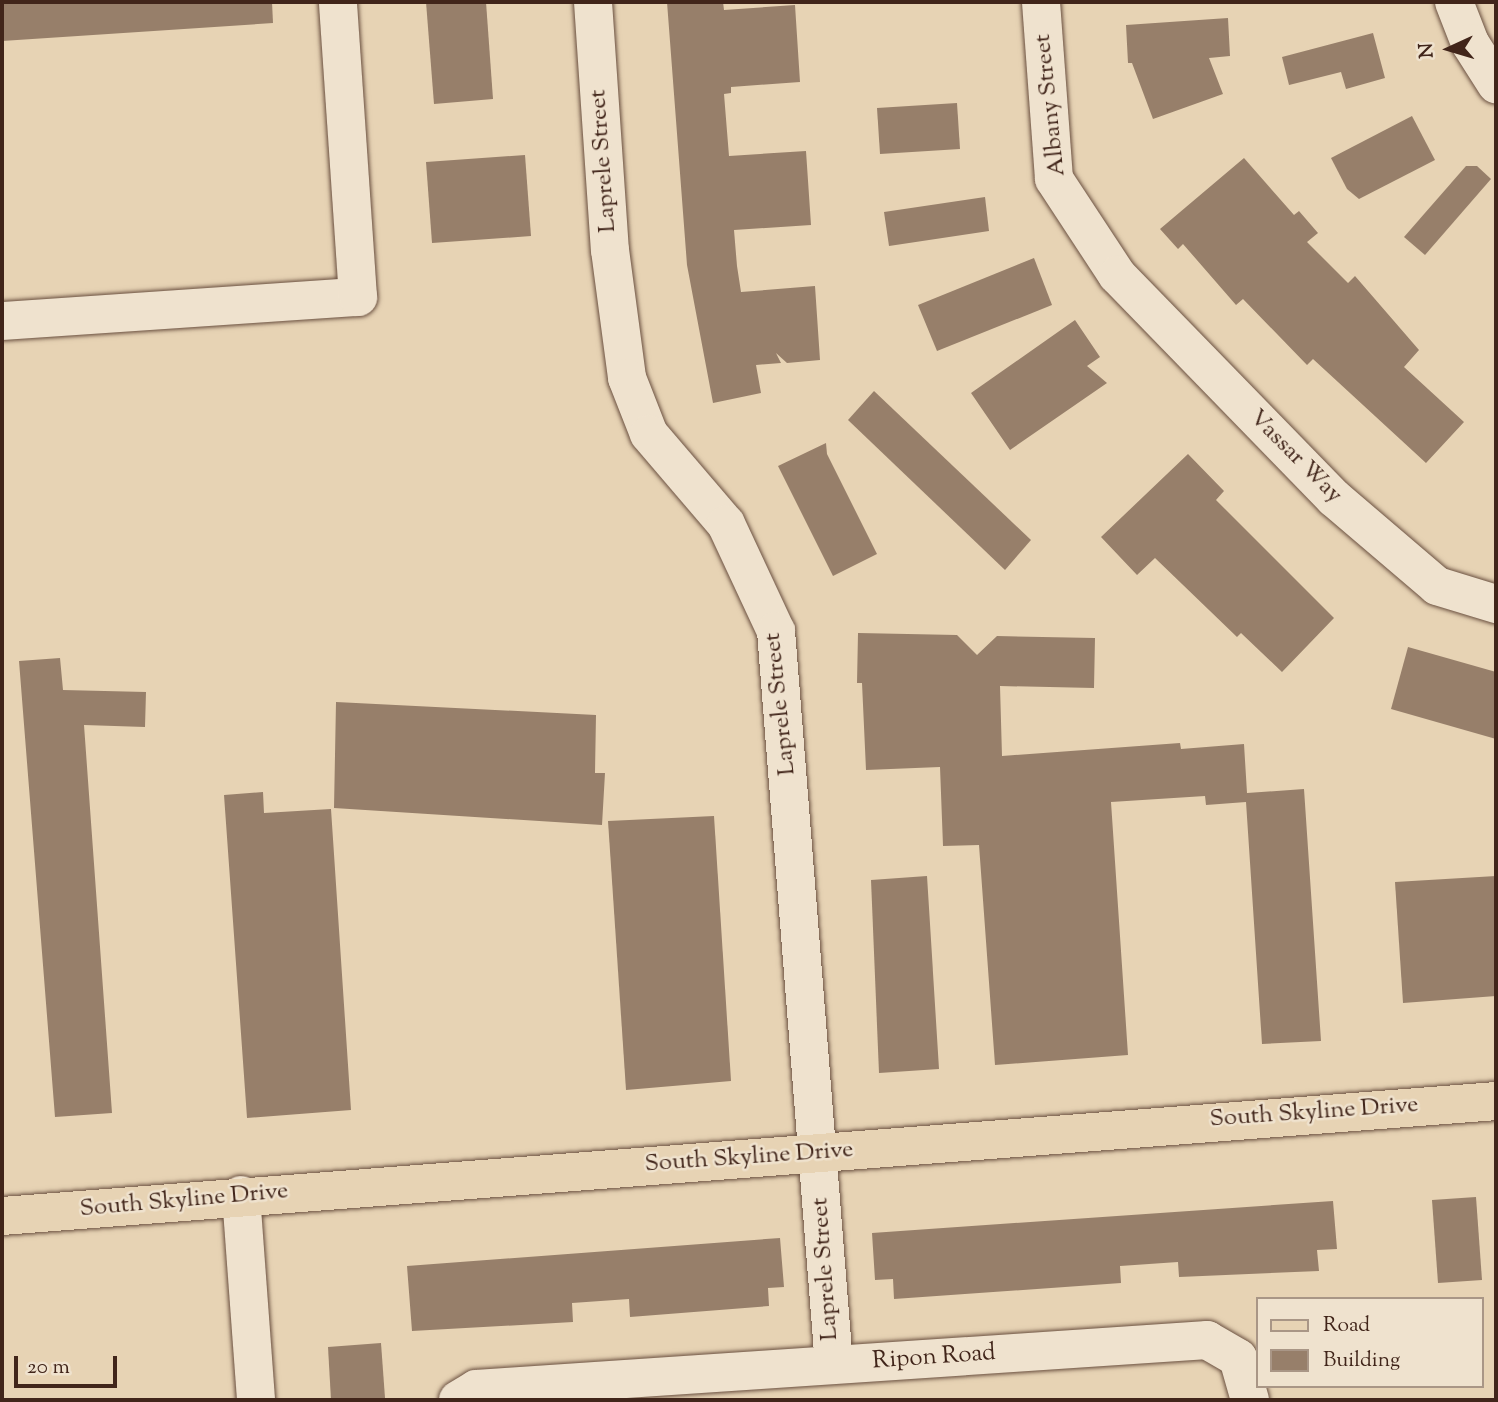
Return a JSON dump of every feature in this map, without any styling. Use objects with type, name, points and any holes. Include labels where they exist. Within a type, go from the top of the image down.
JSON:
[{"type":"main road","name":"South Skyline Drive","points":[[2,1216],[241,1195],[1496,1101]]},
{"type":"street","points":[[2,321],[358,297],[338,2]]},
{"type":"street","name":"Laprele Street","points":[[593,2],[610,250],[627,378],[649,434],[726,524],[776,631],[834,1365]]},
{"type":"street","name":"Albany Street","points":[[1041,2],[1054,179],[1117,275]]},
{"type":"street","points":[[1454,2],[1470,43],[1496,84]]},
{"type":"street","name":"Vassar Way","points":[[1117,275],[1334,498],[1437,586],[1496,604]]},
{"type":"street","points":[[241,1195],[256,1400]]},
{"type":"street","name":"Ripon Road","points":[[458,1400],[476,1389],[1207,1340],[1238,1358],[1250,1400]]},
{"type":"building","points":[[2,2],[272,2],[273,23],[2,41]]},
{"type":"building","points":[[426,2],[486,2],[493,99],[434,104]]},
{"type":"building","points":[[667,2],[723,2],[724,10],[795,5],[800,82],[731,87],[731,93],[724,94],[729,156],[806,151],[811,225],[734,230],[741,292],[815,286],[820,360],[787,363],[776,353],[781,363],[756,365],[761,393],[713,403],[687,265]]},
{"type":"building","points":[[1228,18],[1230,56],[1209,58],[1223,94],[1153,119],[1132,63],[1128,63],[1126,25]]},
{"type":"building","points":[[1373,33],[1385,78],[1346,89],[1341,72],[1289,85],[1282,57]]},
{"type":"building","points":[[957,103],[960,149],[880,154],[877,108]]},
{"type":"building","points":[[1412,116],[1435,160],[1359,199],[1347,189],[1331,158]]},
{"type":"building","points":[[525,155],[531,236],[432,243],[426,162]]},
{"type":"building","points":[[1244,158],[1294,215],[1299,211],[1318,233],[1307,242],[1348,283],[1355,276],[1419,350],[1404,367],[1464,422],[1426,463],[1313,359],[1307,365],[1243,299],[1236,305],[1183,244],[1178,249],[1160,229]]},
{"type":"building","points":[[1466,166],[1477,166],[1491,179],[1425,255],[1404,237]]},
{"type":"building","points":[[985,197],[989,231],[889,246],[884,212]]},
{"type":"building","points":[[1034,258],[1052,305],[937,351],[918,305]]},
{"type":"building","points":[[1075,320],[1100,357],[1087,366],[1107,383],[1010,450],[971,393]]},
{"type":"building","points":[[874,391],[1031,540],[1005,570],[848,420]]},
{"type":"building","points":[[826,443],[827,454],[877,554],[833,576],[778,466]]},
{"type":"building","points":[[1188,454],[1224,491],[1216,500],[1334,618],[1282,672],[1241,633],[1237,637],[1155,558],[1137,575],[1101,537]]},
{"type":"building","points":[[858,633],[957,635],[977,655],[997,636],[1095,638],[1094,688],[1000,686],[1002,756],[1180,743],[1181,749],[1244,744],[1247,793],[1304,789],[1321,1041],[1262,1044],[1246,802],[1206,805],[1205,796],[1111,802],[1128,1055],[995,1065],[979,845],[943,846],[940,767],[866,770],[862,683],[857,683]]},
{"type":"building","points":[[1408,647],[1496,672],[1496,739],[1391,709]]},
{"type":"building","points":[[60,658],[63,690],[146,692],[145,727],[84,725],[112,1113],[55,1117],[19,661]]},
{"type":"building","points":[[336,702],[596,715],[595,773],[605,773],[602,825],[334,808]]},
{"type":"building","points":[[263,792],[264,813],[331,809],[351,1110],[247,1118],[224,795]]},
{"type":"building","points":[[714,816],[731,1081],[626,1090],[608,821]]},
{"type":"building","points":[[927,876],[939,1069],[879,1073],[871,880]]},
{"type":"building","points":[[1496,876],[1496,996],[1403,1003],[1395,882]]},
{"type":"building","points":[[1476,1197],[1482,1280],[1438,1283],[1432,1200]]},
{"type":"building","points":[[1333,1201],[1337,1249],[1317,1250],[1319,1271],[1179,1277],[1178,1262],[1120,1266],[1121,1283],[894,1299],[893,1279],[875,1280],[872,1233]]},
{"type":"building","points":[[780,1238],[784,1287],[768,1288],[769,1306],[630,1317],[629,1299],[572,1303],[573,1322],[412,1331],[407,1266]]},
{"type":"building","points":[[381,1343],[385,1398],[331,1400],[328,1347]]}]
